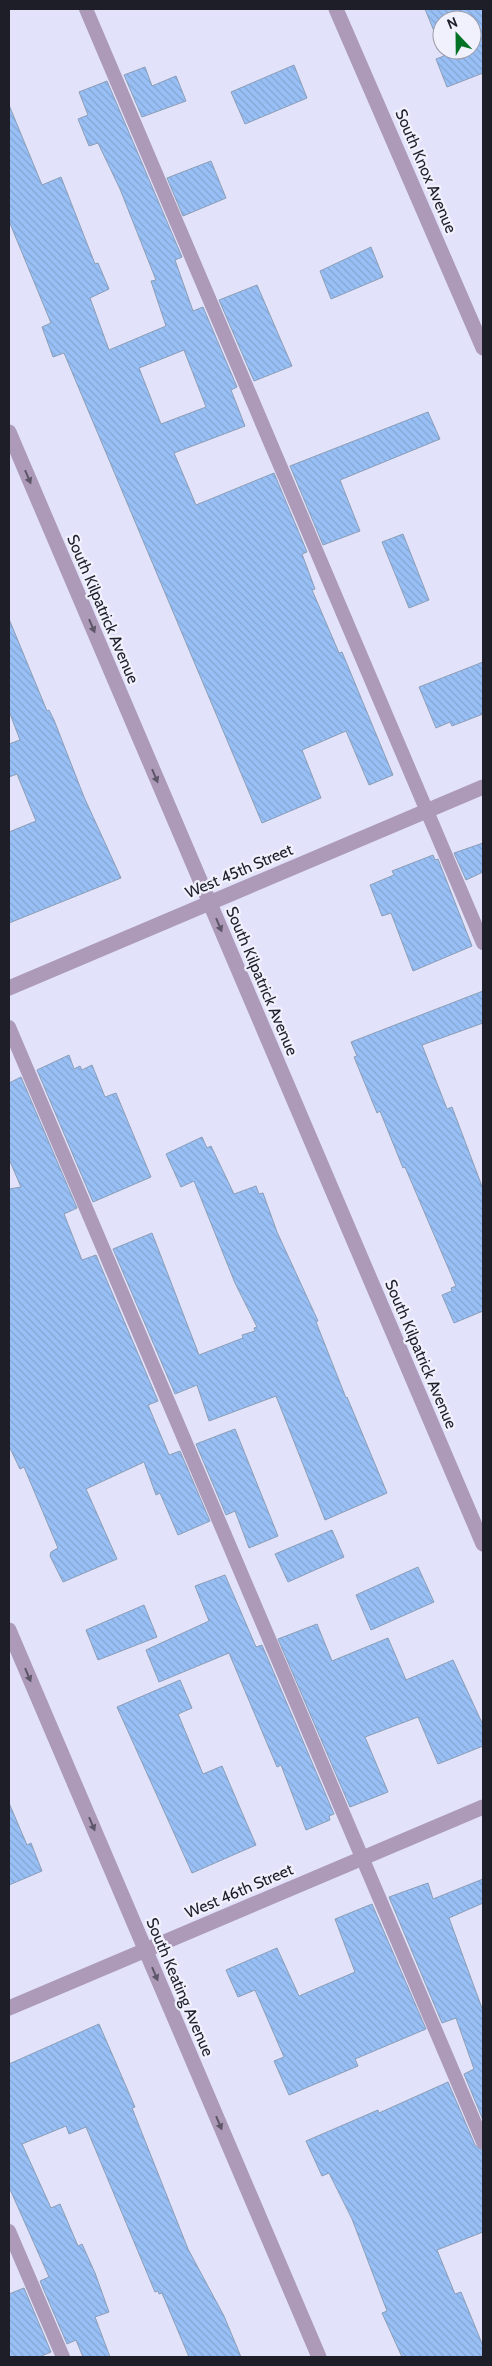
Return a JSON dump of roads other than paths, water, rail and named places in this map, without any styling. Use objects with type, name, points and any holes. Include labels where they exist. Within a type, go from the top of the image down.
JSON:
[{"type":"street","name":"South Knox Avenue","points":[[336,9],[483,348]]},
{"type":"street","name":"South Kilpatrick Avenue","points":[[9,432],[483,1544]]},
{"type":"street","name":"West 45th Street","points":[[9,988],[483,787]]},
{"type":"street","name":"South Keating Avenue","points":[[9,1630],[319,2357]]},
{"type":"street","name":"West 46th Street","points":[[9,2008],[483,1807]]},
{"type":"lane","points":[[86,9],[483,943]]},
{"type":"lane","points":[[9,1027],[483,2142]]},
{"type":"lane","points":[[9,2231],[62,2357]]}]
